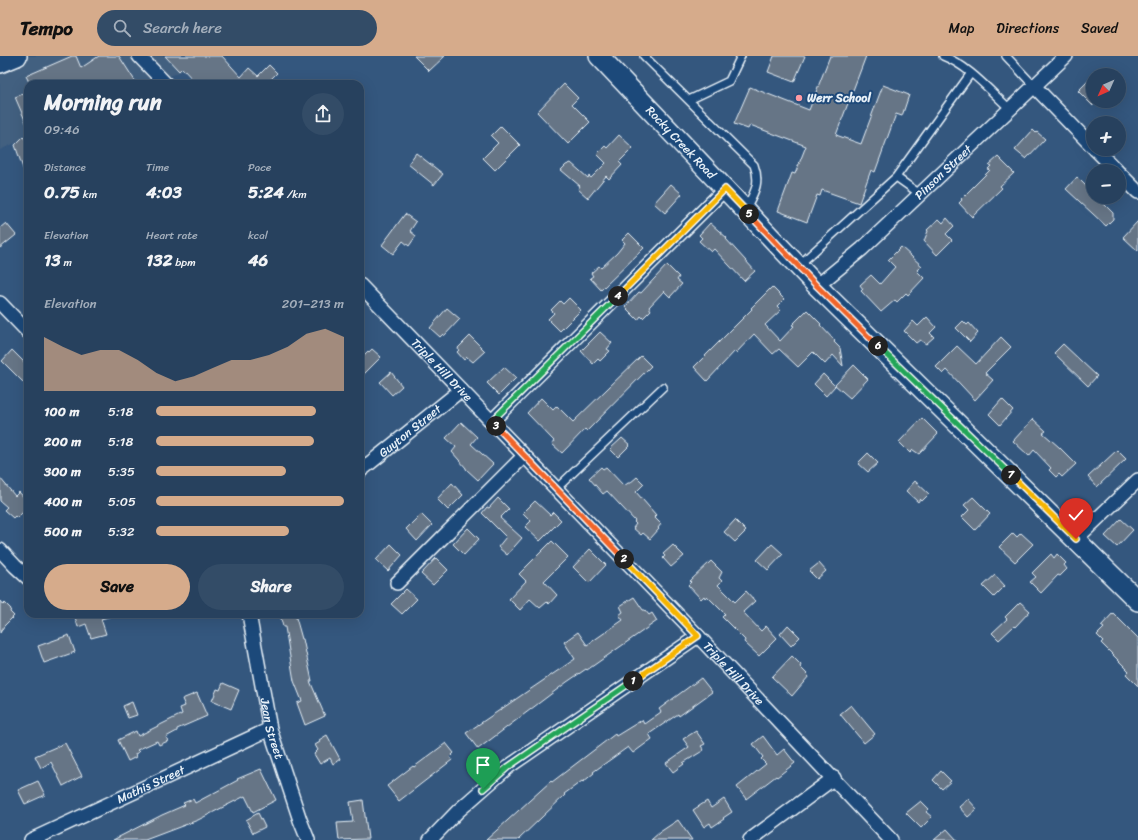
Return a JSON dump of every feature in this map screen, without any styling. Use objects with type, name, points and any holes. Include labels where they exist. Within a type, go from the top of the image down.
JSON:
[{"type":"street","points":[[0,63],[17,56]]},
{"type":"street","points":[[139,56],[162,80]]},
{"type":"street","name":"Rocky Creek Road","points":[[599,56],[817,286],[1138,601]]},
{"type":"street","name":"Pinson Street","points":[[817,286],[862,249],[1066,56]]},
{"type":"street","points":[[1034,86],[1086,140]]},
{"type":"street","points":[[1102,156],[1110,164]]},
{"type":"street","points":[[1126,180],[1138,192]]},
{"type":"street","points":[[491,422],[725,189]]},
{"type":"street","name":"Triple Hill Drive","points":[[364,289],[892,840]]},
{"type":"street","points":[[0,303],[24,328]]},
{"type":"street","name":"Guyton Street","points":[[364,468],[461,390]]},
{"type":"street","points":[[397,583],[524,456]]},
{"type":"street","points":[[1076,539],[1138,480]]},
{"type":"street","points":[[0,550],[24,575]]},
{"type":"street","name":"Jean Street","points":[[249,618],[270,729],[308,840]]},
{"type":"street","points":[[430,840],[458,811],[508,767],[698,636]]},
{"type":"street","name":"Mathis Street","points":[[31,840],[270,729]]},
{"type":"street","points":[[750,840],[834,778]]},
{"type":"lane","points":[[644,56],[754,165],[757,174],[757,183],[754,194],[745,210]]},
{"type":"lane","points":[[689,100],[729,81],[741,56]]},
{"type":"lane","points":[[942,56],[954,60],[971,73],[1010,109]]},
{"type":"lane","points":[[1006,56],[1034,86]]},
{"type":"lane","points":[[798,266],[896,177],[971,73]]},
{"type":"lane","points":[[896,177],[920,194]]},
{"type":"lane","points":[[556,489],[663,387]]},
{"type":"shaded area","points":[[0,56],[219,56],[160,80],[24,80],[24,139],[0,150]]},
{"type":"building","points":[[72,56],[76,56],[81,68],[99,56],[119,56],[134,80],[28,80],[26,76]]},
{"type":"building","points":[[165,56],[222,56],[241,77],[249,68],[258,76],[269,65],[277,73],[270,80],[193,80],[182,68],[179,71]]},
{"type":"building","points":[[414,56],[445,56],[429,71]]},
{"type":"building","points":[[774,56],[805,56],[794,82],[768,72]]},
{"type":"building","points":[[830,56],[866,56],[836,135],[861,144],[883,85],[909,95],[902,116],[896,114],[875,172],[871,170],[859,203],[822,190],[820,196],[817,195],[807,222],[778,211],[792,173],[795,174],[806,146],[750,125],[748,129],[734,124],[750,87],[809,110]]},
{"type":"building","points":[[1086,83],[1086,99],[1078,91]]},
{"type":"building","points":[[564,84],[578,98],[572,104],[590,122],[568,144],[537,112]]},
{"type":"building","points":[[24,94],[24,118],[15,97]]},
{"type":"building","points":[[501,126],[520,145],[495,170],[483,158],[498,143],[491,136]]},
{"type":"building","points":[[1033,130],[1045,139],[1026,159],[1015,150]]},
{"type":"building","points":[[619,135],[633,148],[619,162],[622,165],[609,179],[606,176],[588,198],[578,189],[580,186],[561,170],[566,165],[571,163],[588,178],[589,176],[591,178],[606,163],[597,154],[605,146],[607,148]]},
{"type":"building","points":[[23,137],[24,138],[24,171],[15,145]]},
{"type":"building","points":[[416,153],[443,174],[434,185],[408,164]]},
{"type":"building","points":[[998,157],[1014,173],[1000,186],[1002,188],[972,217],[959,203],[962,200],[961,199],[990,170],[988,169],[991,166],[989,165]]},
{"type":"building","points":[[1077,177],[1086,186],[1086,204],[1104,204],[1113,213],[1113,219],[1106,226],[1066,189]]},
{"type":"building","points":[[671,184],[682,194],[665,213],[654,203]]},
{"type":"building","points":[[405,214],[416,222],[410,231],[416,236],[409,246],[403,241],[393,254],[382,245]]},
{"type":"building","points":[[947,218],[954,226],[946,234],[952,240],[937,255],[924,241],[928,231],[927,230],[939,219],[943,223]]},
{"type":"building","points":[[1138,221],[1138,251],[1123,237]]},
{"type":"building","points":[[6,223],[16,235],[0,248],[0,228]]},
{"type":"building","points":[[710,223],[727,238],[726,239],[755,271],[744,281],[714,249],[711,252],[699,241],[702,238],[699,235]]},
{"type":"building","points":[[629,233],[644,248],[601,290],[590,278],[593,276],[591,273],[599,266],[601,268],[617,253],[625,243],[622,240]]},
{"type":"building","points":[[901,247],[922,266],[917,271],[924,278],[908,295],[906,293],[897,302],[895,300],[881,312],[861,291],[863,289],[860,285],[871,275],[880,284],[895,267],[888,260]]},
{"type":"building","points":[[667,265],[679,277],[677,280],[682,284],[670,297],[664,291],[649,307],[651,310],[643,318],[641,316],[638,320],[625,307],[639,292],[641,293]]},
{"type":"building","points":[[772,287],[784,299],[777,306],[781,310],[765,325],[780,341],[794,326],[792,325],[807,310],[821,324],[820,325],[840,348],[843,366],[833,355],[825,364],[813,352],[798,367],[779,349],[773,354],[754,334],[736,353],[735,351],[707,381],[694,367]]},
{"type":"building","points":[[569,298],[581,310],[560,331],[548,319],[554,313],[551,310],[560,301],[563,304]]},
{"type":"building","points":[[447,308],[460,319],[444,336],[443,334],[440,337],[430,328]]},
{"type":"building","points":[[927,317],[936,327],[930,333],[934,337],[926,344],[920,340],[916,343],[904,331],[913,321],[918,326]]},
{"type":"building","points":[[963,321],[967,325],[969,323],[978,333],[970,342],[956,328]]},
{"type":"building","points":[[600,332],[612,343],[607,349],[610,351],[600,361],[598,359],[593,364],[581,351]]},
{"type":"building","points":[[470,336],[485,351],[473,362],[467,357],[464,360],[457,352],[459,350],[458,348]]},
{"type":"building","points":[[1001,337],[1011,347],[985,373],[993,380],[975,400],[947,370],[943,374],[936,367],[957,346],[976,364]]},
{"type":"building","points":[[1063,344],[1097,376],[1088,386],[1054,353]]},
{"type":"building","points":[[372,349],[381,357],[364,374],[364,355],[368,351],[369,352]]},
{"type":"building","points":[[12,350],[24,362],[24,383],[2,361]]},
{"type":"building","points":[[641,356],[651,366],[587,431],[585,429],[562,453],[552,444],[554,441],[527,413],[541,398],[553,410],[557,406],[573,422]]},
{"type":"building","points":[[854,365],[868,379],[850,398],[835,385]]},
{"type":"building","points":[[504,367],[516,378],[499,395],[487,383]]},
{"type":"building","points":[[391,372],[402,386],[392,395],[380,382]]},
{"type":"building","points":[[823,374],[835,386],[826,396],[814,384]]},
{"type":"building","points":[[1002,399],[1013,410],[1000,425],[989,414]]},
{"type":"building","points":[[922,418],[938,434],[919,454],[913,450],[910,453],[899,442]]},
{"type":"building","points":[[1033,419],[1046,431],[1043,433],[1076,464],[1062,477],[1059,474],[1056,477],[1049,470],[1051,468],[1034,450],[1029,456],[1013,441]]},
{"type":"building","points":[[461,422],[477,437],[471,444],[493,464],[478,480],[466,469],[452,452],[456,447],[446,438]]},
{"type":"building","points":[[622,438],[630,445],[618,457],[610,449]]},
{"type":"building","points":[[1117,450],[1126,459],[1097,487],[1088,477]]},
{"type":"building","points":[[868,453],[878,463],[868,472],[858,463]]},
{"type":"building","points":[[601,467],[603,469],[606,467],[624,486],[637,477],[644,484],[636,492],[656,515],[654,517],[661,524],[658,528],[659,529],[650,539],[643,533],[641,535],[633,528],[636,524],[634,522],[635,521],[607,491],[603,494],[589,478]]},
{"type":"building","points":[[0,478],[15,496],[19,492],[24,498],[24,511],[17,518],[15,516],[13,518],[4,510],[7,507],[0,501]]},
{"type":"building","points":[[915,481],[929,494],[922,501],[920,499],[918,502],[906,491]]},
{"type":"building","points":[[452,483],[463,495],[448,510],[437,499]]},
{"type":"building","points":[[973,497],[990,514],[975,530],[962,517],[969,510],[964,505]]},
{"type":"building","points":[[498,498],[509,509],[500,518],[522,538],[507,555],[498,547],[506,537],[482,513]]},
{"type":"building","points":[[535,501],[550,515],[553,512],[561,520],[540,541],[525,527],[531,521],[523,513]]},
{"type":"building","points":[[421,514],[432,525],[417,541],[406,529]]},
{"type":"building","points":[[1121,519],[1133,530],[1117,547],[1105,536]]},
{"type":"building","points":[[735,520],[746,531],[735,542],[724,532]]},
{"type":"building","points":[[468,528],[479,539],[464,555],[453,544]]},
{"type":"building","points":[[1013,533],[1017,537],[1021,533],[1033,544],[1015,562],[999,547]]},
{"type":"building","points":[[552,541],[568,557],[544,581],[557,595],[549,604],[547,602],[540,608],[530,599],[520,610],[509,599],[526,581],[519,574]]},
{"type":"building","points":[[391,544],[402,555],[388,571],[376,560]]},
{"type":"building","points":[[772,544],[783,554],[768,570],[757,560]]},
{"type":"building","points":[[673,545],[684,556],[671,567],[663,558],[665,556],[663,554]]},
{"type":"building","points":[[590,549],[606,565],[589,583],[573,567]]},
{"type":"building","points":[[1051,554],[1054,558],[1057,554],[1066,563],[1064,565],[1067,569],[1060,576],[1058,575],[1041,593],[1030,582],[1036,577],[1032,573]]},
{"type":"building","points":[[436,558],[448,570],[433,585],[421,574]]},
{"type":"building","points":[[711,561],[722,572],[719,578],[722,581],[718,585],[735,602],[746,591],[755,601],[743,612],[761,631],[766,626],[777,638],[759,656],[744,642],[745,640],[722,617],[725,614],[707,596],[705,598],[704,596],[701,599],[688,585],[691,582],[690,581]]},
{"type":"building","points":[[819,563],[826,571],[817,579],[809,571]]},
{"type":"building","points":[[995,575],[1005,586],[994,597],[983,586]]},
{"type":"building","points":[[406,589],[417,599],[402,614],[391,604]]},
{"type":"building","points":[[634,597],[643,610],[645,610],[649,615],[652,613],[657,621],[587,670],[586,669],[567,682],[478,749],[466,733],[575,659],[564,642],[578,632],[587,645],[623,620],[619,615],[623,612],[620,606]]},
{"type":"building","points":[[0,601],[3,605],[5,603],[11,609],[10,612],[14,616],[4,626],[0,633]]},
{"type":"building","points":[[1020,602],[1030,611],[1015,627],[1014,626],[999,640],[992,633],[1007,619],[1005,617]]},
{"type":"building","points":[[1113,613],[1138,638],[1138,686],[1126,674],[1129,671],[1101,643],[1103,641],[1097,635],[1104,628],[1101,626]]},
{"type":"building","points":[[75,618],[105,618],[101,619],[106,634],[91,638],[86,624],[78,627]]},
{"type":"building","points":[[281,618],[296,618],[303,639],[312,681],[310,681],[325,716],[305,725],[297,703],[302,701],[294,681],[285,627],[283,627]]},
{"type":"building","points":[[788,625],[800,637],[791,646],[780,634]]},
{"type":"building","points":[[69,635],[75,652],[44,663],[38,646]]},
{"type":"building","points":[[792,656],[809,676],[792,696],[772,677]]},
{"type":"building","points":[[701,678],[712,692],[679,716],[678,714],[649,734],[652,739],[633,753],[628,747],[593,772],[594,773],[583,782],[582,781],[564,794],[565,795],[518,840],[486,840],[551,781],[552,782],[615,734],[616,736],[642,720],[644,724],[661,712],[659,709]]},
{"type":"building","points":[[223,683],[239,690],[231,709],[212,701],[217,689],[220,690]]},
{"type":"building","points":[[197,693],[207,716],[177,729],[177,731],[166,737],[168,741],[159,745],[157,741],[137,750],[139,752],[135,754],[136,757],[128,761],[118,740],[136,731],[138,736],[182,714],[180,708],[185,706],[182,699]]},
{"type":"building","points":[[132,702],[137,715],[128,718],[123,706]]},
{"type":"building","points":[[851,705],[875,734],[864,743],[840,714]]},
{"type":"building","points":[[696,731],[705,744],[701,746],[704,750],[683,763],[684,764],[673,772],[666,763],[689,747],[683,739]]},
{"type":"building","points":[[327,735],[340,759],[333,764],[330,758],[320,764],[314,754],[318,750],[315,745],[320,742],[319,740]]},
{"type":"building","points":[[763,736],[777,755],[784,749],[795,763],[746,799],[737,787],[766,764],[761,759],[763,757],[753,744]]},
{"type":"building","points":[[65,743],[82,776],[63,786],[51,762],[41,768],[35,756]]},
{"type":"building","points":[[446,743],[454,753],[450,757],[452,760],[399,801],[387,786]]},
{"type":"building","points":[[261,769],[276,800],[253,812],[245,796],[198,820],[145,840],[113,840],[185,805],[183,803],[193,799],[195,803],[238,780],[237,779]]},
{"type":"building","points":[[941,771],[951,781],[942,789],[933,780]]},
{"type":"building","points":[[38,781],[45,795],[25,804],[18,790]]},
{"type":"building","points":[[724,799],[732,812],[712,827],[710,823],[704,827],[693,810],[707,801],[711,808]]},
{"type":"building","points":[[968,799],[977,809],[968,817],[959,807]]},
{"type":"building","points":[[363,800],[368,839],[339,840],[337,823],[353,822],[350,802]]},
{"type":"building","points":[[921,801],[929,809],[926,812],[932,817],[921,828],[906,813]]},
{"type":"building","points":[[258,813],[265,827],[253,833],[246,820]]},
{"type":"building","points":[[678,820],[692,840],[651,840],[660,832]]},
{"type":"building","points":[[947,829],[957,840],[934,840]]},
{"type":"place","name":"Werr School","points":[[799,98]]},
{"type":"route","points":[[483,789],[508,767],[698,636],[491,422],[725,189],[817,286],[1076,539]]}]
